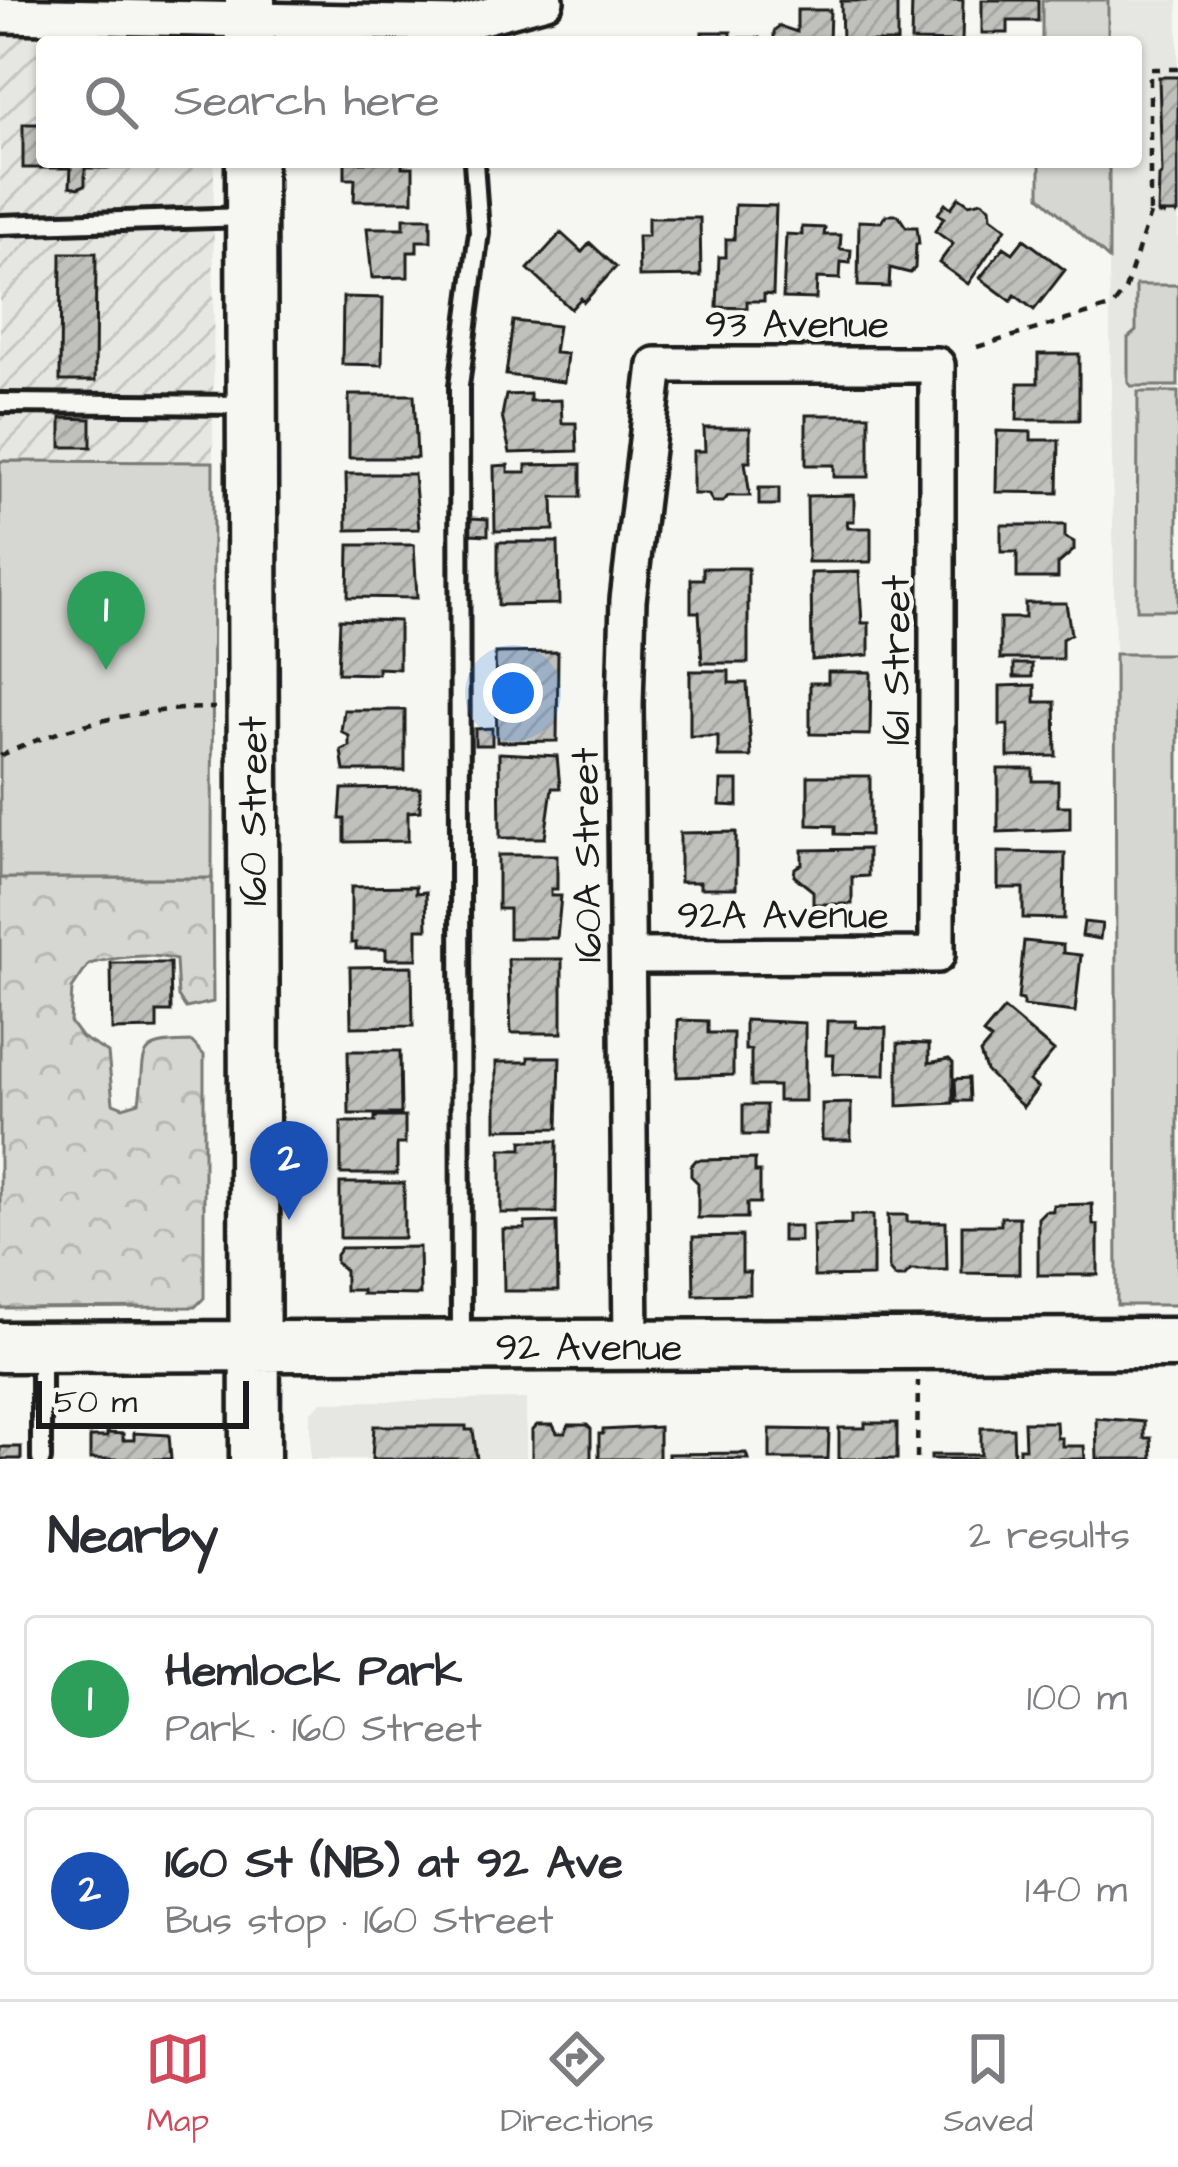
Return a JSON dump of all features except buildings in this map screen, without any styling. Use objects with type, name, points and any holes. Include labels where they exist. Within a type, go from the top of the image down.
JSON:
[{"type":"main road","name":"160 Street","points":[[250,168],[255,1459]]},
{"type":"main road","name":"92 Avenue","points":[[20,1347],[1178,1343]]},
{"type":"street","points":[[19,10],[250,21],[465,21],[546,0]]},
{"type":"street","name":"93 Avenue","points":[[656,364],[938,364]]},
{"type":"street","name":"160A Street","points":[[631,1346],[628,600],[656,364]]},
{"type":"street","name":"161 Street","points":[[938,364],[938,955]]},
{"type":"street","name":"92A Avenue","points":[[628,956],[938,955]]},
{"type":"lane","points":[[461,1347],[459,386],[479,232],[474,168]]},
{"type":"lane","points":[[0,225],[251,217]]},
{"type":"lane","points":[[0,403],[251,405]]},
{"type":"lane","points":[[20,1347],[41,1459]]},
{"type":"path","points":[[977,347],[1113,306],[1125,290],[1150,214],[1150,69],[1178,69]]},
{"type":"path","points":[[1150,214],[1178,214]]},
{"type":"path","points":[[0,756],[53,733],[93,723],[166,709],[215,708]]},
{"type":"path","points":[[917,1459],[918,1376]]},
{"type":"shaded area","points":[[1042,0],[1178,0],[1178,654],[1115,654],[1109,259],[1040,196],[1040,168],[1142,168],[1142,36],[1042,36]]},
{"type":"shaded area","points":[[0,33],[214,33],[36,36],[36,168],[214,168],[213,462],[0,461]]},
{"type":"shaded area","points":[[526,1399],[526,1459],[310,1459],[310,1413],[322,1402]]},
{"type":"green space","points":[[1042,0],[1108,0],[1108,36],[1042,36]]},
{"type":"green space","points":[[1040,168],[1109,168],[1109,259],[1040,196]]},
{"type":"green space","points":[[1136,285],[1178,285],[1178,386],[1131,386],[1128,382],[1128,338],[1136,331]]},
{"type":"green space","points":[[1138,392],[1178,392],[1178,610],[1137,610]]},
{"type":"green space","points":[[0,461],[213,462],[212,878],[0,878]]},
{"type":"green space","points":[[1115,654],[1178,654],[1178,1305],[1117,1305]]},
{"type":"green space","points":[[0,878],[212,878],[213,1002],[186,1008],[178,997],[176,960],[121,958],[89,964],[72,989],[70,1022],[81,1037],[108,1053],[113,1103],[123,1107],[139,1102],[143,1062],[151,1048],[192,1042],[204,1055],[204,1298],[195,1307],[0,1308]]},
{"type":"place","name":"Hemlock Park","points":[[106,670]]},
{"type":"place","name":"160 St (NB) at 92 Ave","points":[[289,1220]]}]
